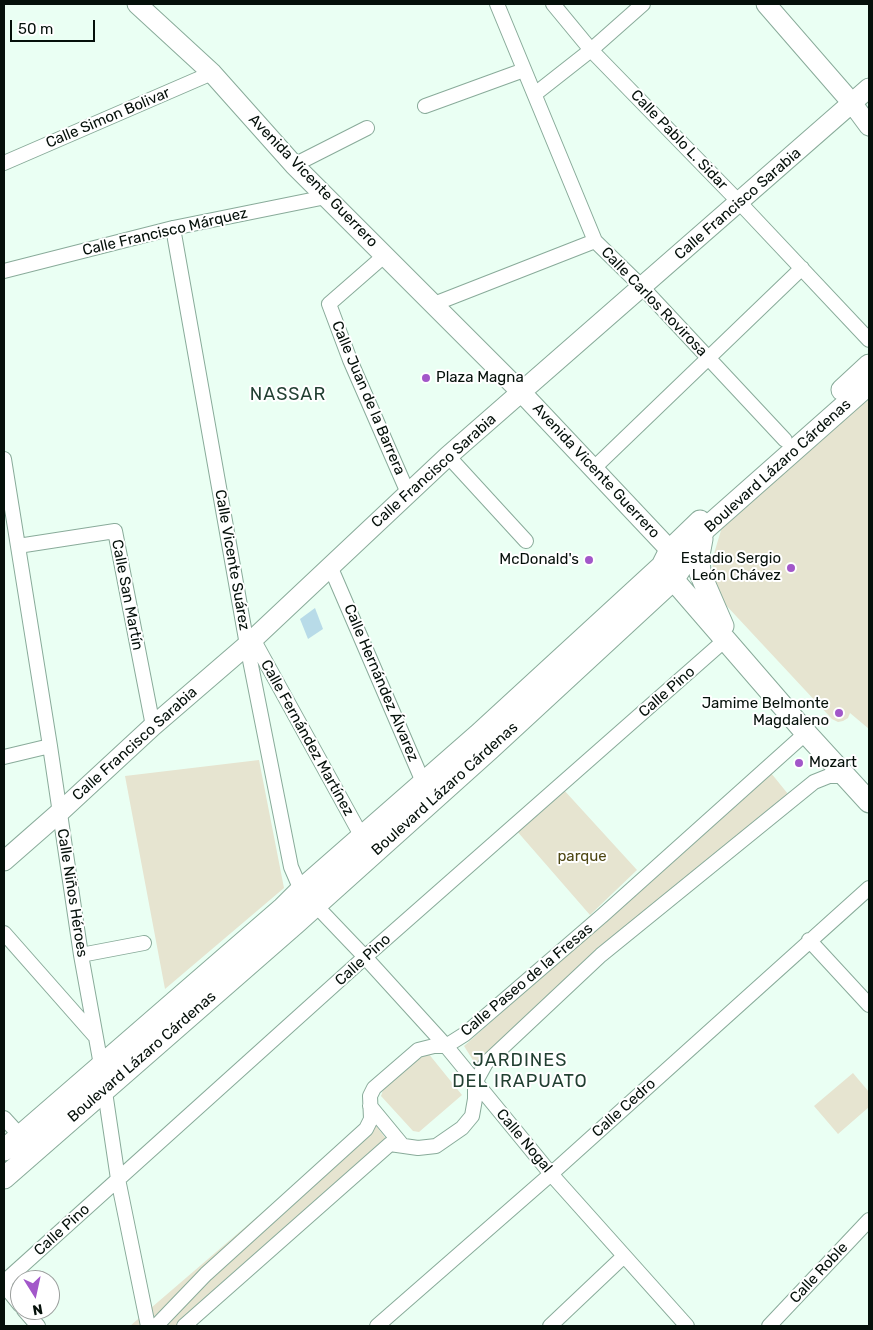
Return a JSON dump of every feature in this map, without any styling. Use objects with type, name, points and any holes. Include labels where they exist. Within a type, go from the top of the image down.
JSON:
[{"type":"main road","name":"Boulevard Lázaro Cárdenas","points":[[672,565],[785,440],[869,365]]},
{"type":"main road","name":"Boulevard Lázaro Cárdenas","points":[[4,1178],[105,1088],[308,897],[429,790],[672,565],[705,529],[869,384]]},
{"type":"main road","points":[[705,529],[699,555],[700,574],[724,633]]},
{"type":"main road","name":"Avenida Vicente Guerrero","points":[[672,565],[724,633],[806,732],[869,802]]},
{"type":"main road","name":"Avenida Vicente Guerrero","points":[[724,633],[869,781]]},
{"type":"main road","name":"Boulevard Lázaro Cárdenas","points":[[4,1150],[283,908],[308,897],[362,837],[429,790]]},
{"type":"street","name":"Avenida Vicente Guerrero","points":[[137,4],[212,72],[294,165],[522,393],[593,469],[672,565]]},
{"type":"street","name":"Calle Carlos Rovirosa","points":[[497,4],[596,241],[642,287],[785,440]]},
{"type":"street","name":"Calle Pablo L. Sidar","points":[[553,4],[591,50],[739,202],[869,340]]},
{"type":"street","points":[[535,94],[591,50],[643,4]]},
{"type":"street","points":[[766,4],[852,103],[869,126]]},
{"type":"street","points":[[425,106],[524,70]]},
{"type":"street","name":"Calle Simon Bolivar","points":[[4,163],[212,72]]},
{"type":"street","name":"Calle Francisco Sarabia","points":[[4,861],[153,726],[250,642],[448,456],[869,88]]},
{"type":"street","points":[[294,165],[367,128]]},
{"type":"street","name":"Calle Francisco Márquez","points":[[4,271],[174,228],[326,197]]},
{"type":"street","name":"Calle Vicente Suárez","points":[[174,228],[291,867],[308,897]]},
{"type":"street","points":[[434,304],[596,241]]},
{"type":"street","name":"Calle Juan de la Barrera","points":[[384,256],[329,304],[350,360],[408,493]]},
{"type":"street","points":[[593,469],[802,268]]},
{"type":"street","points":[[448,456],[526,541]]},
{"type":"street","name":"Calle Niños Héroes","points":[[4,459],[81,955],[105,1088],[118,1179],[148,1326]]},
{"type":"street","name":"Calle San Martín","points":[[18,546],[115,531],[153,726]]},
{"type":"street","name":"Calle Hernández Álvarez","points":[[330,566],[429,790]]},
{"type":"street","name":"Calle Pino","points":[[4,1284],[724,633]]},
{"type":"street","name":"Calle Fernández Martínez","points":[[250,642],[362,837]]},
{"type":"street","name":"Calle Paseo de la Fresas","points":[[156,1326],[206,1274],[366,1130],[370,1119],[370,1096],[374,1088],[418,1050],[434,1046],[446,1046],[465,1034],[603,915],[806,732]]},
{"type":"street","points":[[4,757],[50,746]]},
{"type":"street","name":"Calle Paseo de la Fresas","points":[[184,1326],[390,1144],[418,1148],[436,1146],[462,1128],[472,1116],[475,1083],[486,1063],[601,955],[814,782],[829,776],[846,776]]},
{"type":"street","name":"Calle Cedro","points":[[377,1326],[551,1174],[869,888]]},
{"type":"street","name":"Calle Nogal","points":[[308,897],[446,1046],[551,1174],[687,1326]]},
{"type":"street","points":[[4,933],[95,1036]]},
{"type":"street","points":[[809,940],[869,1005]]},
{"type":"street","points":[[81,955],[144,942]]},
{"type":"street","points":[[370,1106],[403,1146]]},
{"type":"street","points":[[4,1118],[34,1151]]},
{"type":"street","name":"Calle Roble","points":[[769,1326],[869,1220]]},
{"type":"street","points":[[550,1326],[624,1256]]},
{"type":"green space","name":"Estadio Sergio León Chávez","points":[[869,395],[869,729],[850,713],[848,718],[843,721],[838,722],[832,719],[723,602],[712,579],[713,557],[722,527]]},
{"type":"green space","points":[[259,760],[284,888],[165,989],[125,776]]},
{"type":"green space","points":[[771,773],[788,794],[476,1065],[464,1046]]},
{"type":"green space","name":"parque","points":[[563,789],[637,870],[590,915],[516,830]]},
{"type":"green space","points":[[428,1053],[462,1095],[419,1132],[413,1131],[381,1096],[384,1087],[419,1055]]},
{"type":"green space","points":[[853,1073],[869,1092],[869,1107],[838,1134],[814,1106]]},
{"type":"green space","points":[[371,1119],[390,1144],[185,1326],[130,1326]]},
{"type":"water","points":[[315,608],[323,629],[308,639],[300,619]]},
{"type":"place","name":"Plaza Magna","points":[[426,378]]},
{"type":"place","name":"McDonald's","points":[[589,560]]},
{"type":"place","name":"Estadio Sergio León Chávez","points":[[791,568]]},
{"type":"place","name":"Jamime Belmonte Magdaleno","points":[[839,713]]},
{"type":"place","name":"Mozart","points":[[799,763]]},
{"type":"district","name":"NASSAR","points":[[288,395]]},
{"type":"district","name":"JARDINES DEL IRAPUATO","points":[[520,1071]]}]
